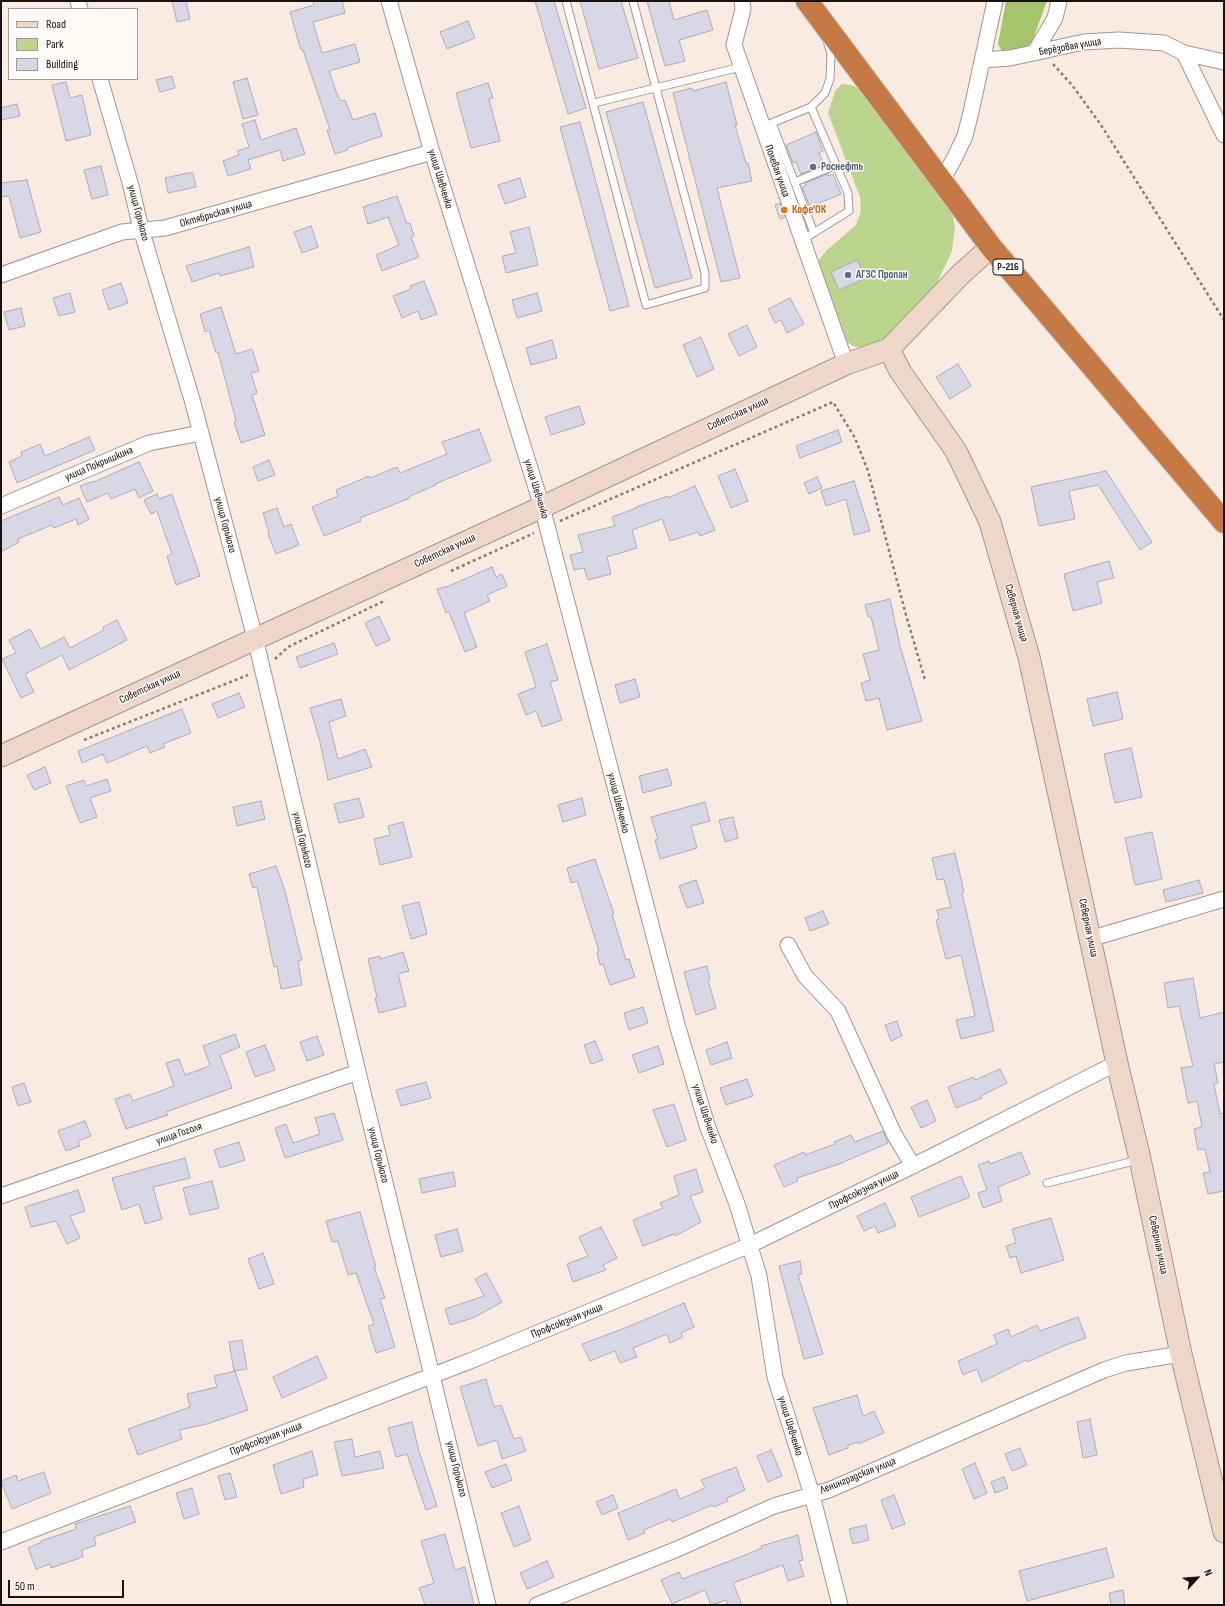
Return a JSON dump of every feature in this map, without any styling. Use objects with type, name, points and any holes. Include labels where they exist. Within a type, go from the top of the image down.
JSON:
[{"type":"highway","name":"Р-216","points":[[807,1],[991,247],[1224,522]]},
{"type":"street","name":"улица Шевченко","points":[[389,1],[432,152],[542,507],[631,855],[678,1028],[707,1125],[737,1204],[759,1276],[775,1377],[812,1495],[840,1605]]},
{"type":"street","name":"Полевая улица","points":[[742,1],[743,9],[734,45],[741,68],[767,125],[808,236],[846,364]]},
{"type":"street","points":[[941,182],[965,136],[995,1]]},
{"type":"street","points":[[1035,52],[1055,18],[1059,1]]},
{"type":"street","name":"Берёзовая улица","points":[[982,60],[1010,58],[1084,42],[1119,40],[1164,43],[1184,54],[1224,62]]},
{"type":"street","points":[[1184,54],[1224,135]]},
{"type":"street","name":"улица Горького","points":[[100,80],[131,186],[141,229],[201,433],[255,638],[358,1072],[488,1605]]},
{"type":"street","name":"Октябрьская улица","points":[[1,275],[122,232],[141,229],[165,228],[432,152]]},
{"type":"street","points":[[889,349],[961,274],[991,247]]},
{"type":"street","name":"Советская улица","points":[[1,756],[542,507],[846,364],[889,349]]},
{"type":"street","name":"Северная улица","points":[[889,349],[900,371],[956,451],[990,522],[1029,657],[1117,1063],[1140,1159],[1181,1354],[1224,1532]]},
{"type":"street","name":"улица Покрышкина","points":[[1,506],[149,443],[201,433]]},
{"type":"street","points":[[1090,938],[1224,899]]},
{"type":"street","points":[[788,945],[805,976],[838,1011],[894,1134],[913,1166]]},
{"type":"street","name":"Профсоюзная улица","points":[[1,1542],[478,1358],[750,1246],[1117,1063]]},
{"type":"street","name":"улица Гоголя","points":[[1,1196],[358,1072]]},
{"type":"street","name":"Ленинградская улица","points":[[537,1605],[674,1550],[774,1506],[829,1490],[1104,1370],[1126,1363],[1181,1354]]},
{"type":"lane","points":[[566,1],[646,305],[705,288],[705,273],[633,1]]},
{"type":"lane","points":[[811,107],[848,193],[849,211],[808,236],[795,182],[767,125],[811,107],[825,93],[830,79],[831,54],[820,19]]},
{"type":"lane","points":[[594,103],[741,68]]},
{"type":"lane","points":[[795,182],[836,165]]},
{"type":"lane","points":[[1047,1183],[1140,1159]]},
{"type":"path","points":[[1035,52],[1053,64],[1072,84],[1101,125],[1224,320]]},
{"type":"path","points":[[448,572],[833,402],[855,438],[868,471],[906,615],[925,680]]},
{"type":"path","points":[[83,740],[261,668],[273,662],[288,647],[392,598]]},
{"type":"green space","points":[[1006,1],[1047,1],[1032,42],[1023,49],[1002,51],[998,44]]},
{"type":"green space","points":[[842,84],[852,85],[859,89],[951,209],[955,227],[952,251],[937,283],[895,331],[873,345],[862,348],[853,346],[847,342],[842,335],[817,266],[819,260],[826,251],[856,225],[861,211],[860,197],[828,113],[835,91]]},
{"type":"building","points":[[172,1],[186,1],[190,19],[177,22]]},
{"type":"building","points":[[313,1],[342,1],[345,13],[313,22],[322,53],[355,44],[360,62],[329,71],[337,94],[341,101],[345,100],[353,120],[375,113],[382,136],[347,148],[348,150],[335,154],[327,130],[330,130],[303,50],[301,50],[290,12],[314,5]]},
{"type":"building","points":[[535,1],[554,1],[586,108],[568,114]]},
{"type":"building","points":[[580,1],[621,1],[638,58],[599,69]]},
{"type":"building","points":[[647,1],[669,1],[674,20],[707,10],[713,30],[679,40],[685,61],[665,66]]},
{"type":"building","points":[[468,21],[475,38],[447,49],[440,32]]},
{"type":"building","points":[[172,76],[175,88],[160,92],[156,80]]},
{"type":"building","points":[[247,78],[258,115],[243,119],[233,82]]},
{"type":"building","points":[[66,82],[70,98],[82,95],[91,135],[66,141],[52,85]]},
{"type":"building","points":[[726,82],[737,125],[735,125],[746,163],[748,163],[752,181],[717,188],[740,278],[721,282],[673,93],[692,88],[693,91]]},
{"type":"building","points":[[488,83],[493,98],[489,99],[500,141],[471,148],[456,93]]},
{"type":"building","points":[[643,102],[692,278],[655,288],[606,112]]},
{"type":"building","points":[[17,104],[20,116],[1,120],[1,108]]},
{"type":"building","points":[[255,120],[261,140],[296,128],[305,154],[283,161],[280,150],[248,160],[251,169],[228,176],[223,161],[239,155],[237,151],[249,147],[242,124]]},
{"type":"building","points":[[580,122],[629,306],[610,311],[560,127]]},
{"type":"building","points":[[816,132],[823,151],[819,153],[824,165],[801,174],[796,162],[793,163],[786,145]]},
{"type":"building","points":[[101,166],[108,195],[92,199],[84,170]]},
{"type":"building","points":[[193,173],[196,187],[168,193],[165,178]]},
{"type":"building","points":[[828,174],[829,176],[833,174],[841,194],[810,207],[802,187],[806,186],[805,183]]},
{"type":"building","points":[[520,178],[526,197],[505,204],[498,185]]},
{"type":"building","points":[[27,180],[41,232],[20,238],[9,196],[1,197],[1,183]]},
{"type":"building","points":[[397,196],[407,224],[410,223],[414,236],[411,237],[419,257],[382,271],[376,255],[399,245],[388,217],[368,224],[363,207]]},
{"type":"building","points":[[780,203],[785,217],[780,219],[775,205]]},
{"type":"building","points":[[311,226],[318,247],[302,253],[294,232]]},
{"type":"building","points":[[529,227],[538,265],[506,273],[502,256],[516,253],[510,232]]},
{"type":"building","points":[[249,247],[254,267],[220,276],[219,273],[192,282],[186,266]]},
{"type":"building","name":"АГЗС Пропан","points":[[857,260],[866,278],[839,290],[831,272]]},
{"type":"building","points":[[424,281],[437,314],[421,320],[418,311],[402,318],[393,296],[411,289],[410,286]]},
{"type":"building","points":[[121,283],[128,303],[109,310],[102,290]]},
{"type":"building","points":[[70,293],[75,312],[59,316],[53,298]]},
{"type":"building","points":[[537,293],[542,311],[517,318],[512,300]]},
{"type":"building","points":[[790,298],[804,324],[787,333],[781,320],[775,323],[768,309]]},
{"type":"building","points":[[221,307],[236,354],[252,349],[259,371],[251,373],[257,393],[252,395],[265,435],[241,443],[234,422],[236,421],[218,352],[216,353],[209,330],[205,332],[200,314]]},
{"type":"building","points":[[21,308],[25,326],[9,330],[4,312]]},
{"type":"building","points":[[747,325],[757,347],[739,356],[728,334]]},
{"type":"building","points":[[701,337],[714,369],[697,377],[683,345]]},
{"type":"building","points":[[552,340],[557,358],[531,365],[526,348]]},
{"type":"building","points":[[958,364],[971,386],[950,399],[936,377]]},
{"type":"building","points":[[579,406],[585,424],[551,435],[545,417]]},
{"type":"building","points":[[479,429],[491,461],[435,484],[436,485],[410,496],[410,498],[360,518],[361,521],[324,536],[312,507],[338,496],[336,490],[369,476],[370,478],[397,467],[400,473],[447,454],[442,442]]},
{"type":"building","points":[[838,430],[842,442],[800,458],[796,446]]},
{"type":"building","points":[[89,437],[95,450],[17,483],[9,462],[22,456],[21,452],[40,444],[45,456]]},
{"type":"building","points":[[269,460],[275,475],[258,481],[253,467]]},
{"type":"building","points":[[139,462],[153,491],[139,498],[135,489],[111,499],[108,493],[87,502],[80,486],[94,482]]},
{"type":"building","points":[[735,469],[748,501],[731,508],[718,476]]},
{"type":"building","points":[[1106,471],[1152,542],[1140,550],[1098,485],[1069,491],[1075,519],[1039,526],[1031,487]]},
{"type":"building","points":[[817,477],[822,488],[809,494],[804,483]]},
{"type":"building","points":[[854,481],[870,531],[854,535],[846,499],[826,506],[821,491]]},
{"type":"building","points":[[695,486],[715,530],[700,536],[698,532],[670,541],[662,519],[632,530],[637,548],[607,557],[611,574],[588,580],[584,568],[574,570],[570,555],[583,552],[578,535],[615,526],[612,517],[668,496],[668,498]]},
{"type":"building","points":[[157,494],[159,499],[172,494],[200,576],[176,585],[167,556],[172,554],[157,511],[151,514],[144,500]]},
{"type":"building","points":[[59,497],[63,505],[79,498],[89,519],[78,525],[76,519],[54,528],[52,525],[18,539],[19,542],[1,552],[1,521]]},
{"type":"building","points":[[277,508],[284,527],[291,524],[299,545],[276,554],[268,534],[269,533],[263,513]]},
{"type":"building","points":[[1109,561],[1114,578],[1097,582],[1102,603],[1073,611],[1064,574]]},
{"type":"building","points":[[492,567],[496,577],[502,574],[507,586],[487,595],[490,601],[464,613],[477,647],[465,652],[449,612],[446,613],[437,589],[449,586]]},
{"type":"building","points":[[890,599],[900,646],[922,721],[887,730],[879,698],[866,701],[861,683],[870,680],[863,654],[879,650],[871,617],[868,617],[865,605]]},
{"type":"building","points":[[379,616],[390,640],[376,646],[365,623]]},
{"type":"building","points":[[117,620],[127,640],[69,670],[62,655],[25,674],[34,692],[21,698],[2,659],[16,653],[9,640],[30,629],[41,649],[64,637],[70,648],[104,630],[103,627]]},
{"type":"building","points":[[334,643],[338,654],[300,668],[296,657]]},
{"type":"building","points":[[547,644],[558,680],[550,682],[562,720],[542,727],[536,711],[526,715],[518,694],[536,687],[525,652]]},
{"type":"building","points":[[635,679],[640,697],[620,703],[615,685]]},
{"type":"building","points":[[1117,692],[1123,719],[1093,726],[1087,699]]},
{"type":"building","points":[[239,693],[245,707],[218,718],[212,704]]},
{"type":"building","points":[[341,699],[346,716],[329,722],[338,759],[365,749],[372,767],[328,780],[320,742],[310,708]]},
{"type":"building","points":[[182,709],[191,733],[163,744],[165,747],[150,753],[147,746],[107,763],[103,754],[82,763],[78,751]]},
{"type":"building","points":[[1131,748],[1142,797],[1115,803],[1104,754]]},
{"type":"building","points":[[45,767],[51,783],[34,790],[27,775]]},
{"type":"building","points":[[667,769],[672,785],[643,793],[639,776]]},
{"type":"building","points":[[107,779],[111,791],[90,798],[97,817],[80,823],[66,786],[84,780],[86,786]]},
{"type":"building","points":[[359,798],[364,817],[339,823],[334,804]]},
{"type":"building","points":[[582,798],[586,815],[563,822],[558,805]]},
{"type":"building","points":[[261,801],[265,819],[237,826],[233,807]]},
{"type":"building","points":[[705,802],[710,821],[691,826],[697,848],[660,859],[655,840],[658,839],[651,817]]},
{"type":"building","points":[[733,817],[738,838],[725,842],[719,820]]},
{"type":"building","points":[[403,822],[412,857],[380,865],[374,839],[390,835],[388,826]]},
{"type":"building","points":[[1152,832],[1162,879],[1135,885],[1125,838]]},
{"type":"building","points":[[955,853],[964,892],[962,893],[994,1031],[961,1039],[956,1020],[975,1016],[961,955],[946,959],[936,920],[939,919],[937,910],[951,907],[944,879],[937,880],[932,858]]},
{"type":"building","points":[[595,859],[614,914],[612,914],[626,960],[629,959],[635,977],[610,985],[603,964],[600,965],[597,952],[599,951],[577,881],[571,883],[567,868]]},
{"type":"building","points":[[276,866],[285,891],[302,960],[298,961],[302,985],[281,989],[277,966],[274,967],[257,887],[253,888],[249,874]]},
{"type":"building","points":[[696,880],[704,903],[687,908],[679,886]]},
{"type":"building","points":[[1199,880],[1203,893],[1166,902],[1163,890]]},
{"type":"building","points":[[419,902],[427,934],[411,939],[402,906]]},
{"type":"building","points":[[823,911],[829,924],[810,931],[805,918]]},
{"type":"building","points":[[403,952],[409,971],[398,974],[406,1006],[379,1013],[375,998],[377,997],[368,959],[380,956],[380,959]]},
{"type":"building","points":[[707,966],[710,979],[708,980],[716,1008],[696,1015],[684,972]]},
{"type":"building","points":[[1193,978],[1200,1018],[1224,1012],[1224,1062],[1214,1064],[1218,1083],[1214,1084],[1220,1114],[1224,1113],[1224,1191],[1208,1194],[1203,1173],[1210,1172],[1205,1149],[1198,1150],[1194,1129],[1202,1127],[1197,1101],[1188,1103],[1181,1068],[1193,1066],[1179,1006],[1168,1008],[1164,983]]},
{"type":"building","points":[[643,1007],[648,1023],[629,1030],[624,1013]]},
{"type":"building","points":[[897,1021],[902,1036],[891,1041],[885,1025]]},
{"type":"building","points":[[235,1034],[240,1047],[220,1055],[232,1088],[166,1112],[168,1115],[126,1129],[115,1099],[130,1094],[133,1101],[174,1086],[166,1063],[179,1059],[185,1075],[207,1067],[210,1065],[203,1046]]},
{"type":"building","points":[[317,1036],[324,1055],[307,1061],[300,1042]]},
{"type":"building","points":[[595,1041],[603,1060],[591,1064],[584,1045]]},
{"type":"building","points":[[727,1042],[732,1058],[711,1065],[706,1050]]},
{"type":"building","points":[[265,1045],[275,1070],[255,1077],[246,1052]]},
{"type":"building","points":[[658,1046],[664,1064],[639,1073],[632,1055]]},
{"type":"building","points":[[1000,1069],[1007,1083],[981,1096],[982,1098],[956,1108],[948,1087],[974,1077],[975,1080]]},
{"type":"building","points":[[747,1079],[753,1096],[726,1105],[720,1088]]},
{"type":"building","points":[[426,1082],[431,1098],[401,1106],[396,1090]]},
{"type":"building","points":[[24,1083],[31,1102],[18,1106],[12,1087]]},
{"type":"building","points":[[927,1100],[936,1121],[921,1128],[911,1107]]},
{"type":"building","points":[[674,1104],[686,1140],[667,1147],[653,1110]]},
{"type":"building","points":[[334,1113],[343,1140],[285,1158],[275,1128],[286,1124],[293,1143],[320,1134],[315,1118]]},
{"type":"building","points":[[85,1121],[91,1136],[78,1141],[80,1146],[66,1151],[58,1131]]},
{"type":"building","points":[[883,1131],[888,1143],[839,1164],[797,1178],[798,1181],[784,1187],[774,1165],[804,1152],[805,1155],[835,1144],[834,1142],[851,1135],[855,1142]]},
{"type":"building","points":[[239,1142],[245,1160],[220,1168],[214,1150]]},
{"type":"building","points":[[1021,1152],[1030,1174],[998,1187],[1002,1201],[983,1208],[978,1193],[987,1190],[978,1165],[989,1161],[990,1164]]},
{"type":"building","points":[[185,1158],[190,1178],[153,1187],[162,1219],[145,1224],[139,1204],[122,1210],[112,1178]]},
{"type":"building","points":[[696,1169],[703,1192],[690,1196],[701,1222],[675,1236],[674,1234],[643,1246],[633,1220],[663,1208],[660,1203],[679,1195],[674,1176]]},
{"type":"building","points":[[453,1172],[456,1186],[422,1193],[419,1179]]},
{"type":"building","points":[[961,1176],[970,1197],[919,1217],[911,1197]]},
{"type":"building","points":[[212,1181],[219,1208],[190,1215],[183,1188]]},
{"type":"building","points":[[78,1190],[85,1211],[70,1216],[80,1238],[67,1244],[56,1221],[31,1227],[25,1207]]},
{"type":"building","points":[[885,1203],[896,1226],[878,1233],[875,1226],[864,1231],[857,1216]]},
{"type":"building","points":[[360,1212],[376,1267],[374,1267],[385,1298],[380,1299],[395,1347],[376,1353],[368,1326],[374,1324],[356,1273],[348,1275],[338,1241],[332,1242],[326,1221]]},
{"type":"building","points":[[1051,1218],[1064,1260],[1021,1273],[1016,1256],[1010,1258],[1006,1246],[1016,1243],[1012,1229]]},
{"type":"building","points":[[601,1227],[617,1258],[603,1265],[606,1270],[573,1282],[567,1264],[588,1256],[579,1237]]},
{"type":"building","points":[[457,1229],[463,1251],[441,1257],[435,1235]]},
{"type":"building","points":[[263,1253],[274,1284],[259,1289],[248,1259]]},
{"type":"building","points":[[800,1261],[802,1274],[798,1275],[823,1354],[804,1359],[779,1266]]},
{"type":"building","points":[[486,1273],[502,1302],[473,1318],[450,1325],[445,1309],[484,1296],[475,1279]]},
{"type":"building","points":[[684,1303],[694,1327],[681,1333],[683,1337],[670,1343],[667,1334],[633,1348],[637,1357],[620,1363],[615,1351],[590,1361],[582,1344]]},
{"type":"building","points":[[1078,1317],[1086,1338],[1027,1362],[1026,1360],[982,1382],[977,1369],[963,1375],[958,1361],[997,1344],[994,1335],[1008,1329],[1011,1337],[1037,1325],[1040,1331]]},
{"type":"building","points":[[242,1340],[247,1369],[234,1371],[229,1342]]},
{"type":"building","points":[[317,1356],[327,1378],[282,1398],[273,1377]]},
{"type":"building","points":[[235,1371],[248,1410],[207,1424],[179,1430],[182,1439],[138,1455],[128,1429],[190,1407],[187,1394],[217,1387],[214,1376]]},
{"type":"building","points":[[486,1379],[494,1407],[501,1405],[514,1439],[521,1437],[526,1451],[502,1459],[497,1440],[478,1446],[460,1387]]},
{"type":"building","points":[[857,1395],[863,1416],[874,1411],[884,1433],[858,1444],[858,1442],[848,1445],[848,1448],[829,1455],[813,1408]]},
{"type":"building","points":[[1090,1419],[1097,1455],[1083,1458],[1077,1422]]},
{"type":"building","points":[[412,1422],[419,1451],[437,1506],[426,1510],[407,1454],[396,1457],[388,1428]]},
{"type":"building","points":[[352,1439],[355,1457],[380,1451],[384,1468],[342,1476],[334,1442]]},
{"type":"building","points":[[1020,1448],[1027,1465],[1012,1471],[1005,1454]]},
{"type":"building","points":[[771,1450],[782,1476],[768,1482],[757,1456]]},
{"type":"building","points":[[312,1451],[318,1475],[303,1479],[304,1487],[281,1494],[273,1465]]},
{"type":"building","points":[[975,1463],[987,1493],[974,1499],[962,1469]]},
{"type":"building","points":[[506,1464],[512,1480],[492,1488],[485,1472]]},
{"type":"building","points":[[736,1467],[745,1490],[727,1498],[728,1501],[714,1507],[712,1505],[672,1522],[670,1519],[644,1530],[645,1533],[628,1540],[618,1513],[676,1489],[680,1499],[705,1488],[701,1480]]},
{"type":"building","points":[[44,1472],[51,1493],[12,1509],[1,1481],[16,1475],[18,1481]]},
{"type":"building","points":[[230,1473],[237,1497],[225,1500],[218,1476]]},
{"type":"building","points":[[1004,1477],[1008,1488],[995,1493],[991,1482]]},
{"type":"building","points":[[192,1488],[199,1514],[184,1519],[176,1493]]},
{"type":"building","points":[[613,1495],[618,1508],[602,1515],[596,1502]]},
{"type":"building","points":[[894,1495],[905,1524],[892,1529],[881,1500]]},
{"type":"building","points":[[130,1506],[136,1522],[94,1537],[96,1545],[82,1550],[83,1557],[51,1568],[50,1564],[36,1569],[28,1548],[42,1542],[41,1541],[76,1529],[75,1524]]},
{"type":"building","points":[[519,1506],[531,1540],[514,1547],[501,1513]]},
{"type":"building","points":[[866,1525],[869,1540],[853,1544],[849,1529]]},
{"type":"building","points":[[445,1534],[455,1570],[465,1567],[474,1605],[425,1605],[419,1588],[434,1583],[421,1541]]},
{"type":"building","points":[[798,1535],[803,1560],[799,1561],[804,1576],[788,1581],[783,1565],[733,1583],[742,1605],[728,1605],[726,1600],[711,1605],[705,1590],[672,1604],[661,1580],[679,1572],[682,1579],[743,1556],[762,1548],[761,1546]]},
{"type":"building","points":[[1106,1548],[1114,1577],[1027,1601],[1019,1571]]},
{"type":"building","points":[[547,1561],[554,1577],[527,1589],[520,1573]]},
{"type":"building","points":[[1123,1590],[1125,1605],[1111,1605],[1109,1593]]},
{"type":"place","name":"Роснефть","points":[[813,167]]},
{"type":"place","name":"Кофе'ОК","points":[[784,210]]},
{"type":"place","name":"АГЗС Пропан","points":[[848,275]]}]
